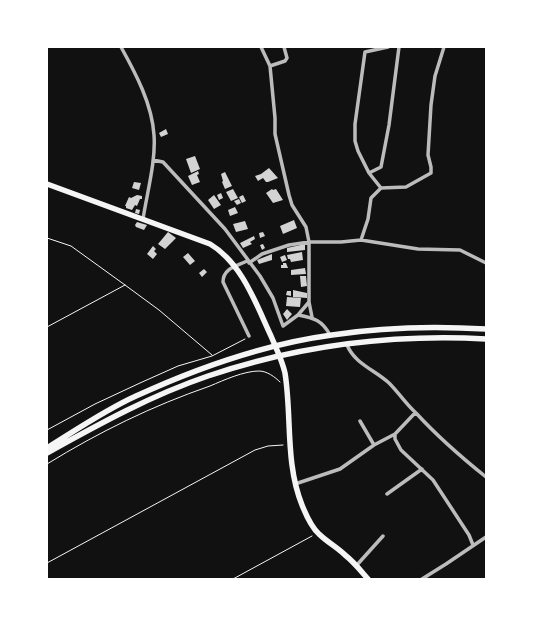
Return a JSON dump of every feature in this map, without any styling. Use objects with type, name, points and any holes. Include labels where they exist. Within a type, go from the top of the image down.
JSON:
[{"type":"main road","points":[[47,184],[210,244],[218,248],[234,267],[251,293],[276,347],[283,367],[295,484],[307,516],[318,533],[345,554],[368,579]]},
{"type":"main road","points":[[47,448],[105,412],[136,396],[222,362],[276,347],[330,335],[374,330],[437,327],[486,329]]},
{"type":"main road","points":[[47,453],[122,412],[178,387],[220,372],[279,356],[381,340],[450,337],[486,339]]},
{"type":"street","points":[[121,47],[137,77],[152,117],[155,137],[153,160],[143,219]]},
{"type":"street","points":[[261,47],[270,66],[275,134],[292,205],[306,227],[309,242],[309,302],[312,317]]},
{"type":"street","points":[[270,66],[285,61],[288,58],[284,47]]},
{"type":"street","points":[[381,188],[370,173],[358,151],[355,141],[355,124],[365,52],[388,47]]},
{"type":"street","points":[[370,173],[381,167],[389,125],[399,47]]},
{"type":"street","points":[[361,240],[368,219],[371,198],[381,188],[406,188],[431,173],[428,149],[431,105],[436,76],[444,47]]},
{"type":"street","points":[[153,160],[162,162],[225,229],[248,262],[260,276],[273,298],[283,326],[298,315],[309,302]]},
{"type":"street","points":[[249,336],[223,282],[225,272],[262,254],[289,245],[309,242],[341,242],[361,240],[396,247],[460,250],[486,262]]},
{"type":"street","points":[[298,315],[312,317],[326,326],[330,335]]},
{"type":"street","points":[[347,345],[350,352],[362,365],[383,378],[456,454],[486,477]]},
{"type":"street","points":[[295,484],[340,469],[374,445],[396,434],[415,413]]},
{"type":"street","points":[[360,421],[374,445]]},
{"type":"street","points":[[396,434],[396,439],[404,454],[433,480],[469,534],[473,545]]},
{"type":"street","points":[[387,494],[422,469]]},
{"type":"street","points":[[356,566],[383,536]]},
{"type":"street","points":[[422,579],[486,537]]},
{"type":"path","points":[[47,238],[71,246],[159,310],[212,356]]},
{"type":"path","points":[[47,327],[125,285]]},
{"type":"path","points":[[47,430],[95,404],[140,383],[178,366],[212,356],[249,336]]},
{"type":"path","points":[[47,464],[88,440],[141,413],[176,398],[236,376],[260,371],[267,372],[277,378],[285,387],[286,386]]},
{"type":"path","points":[[47,563],[255,450],[268,446],[290,444]]},
{"type":"path","points":[[233,579],[318,533]]},
{"type":"building","points":[[166,129],[168,134],[161,137],[159,133]]},
{"type":"building","points":[[195,156],[200,169],[191,173],[186,159]]},
{"type":"building","points":[[269,168],[278,178],[268,182],[266,182],[263,178],[258,181],[255,176],[261,174]]},
{"type":"building","points":[[198,171],[199,174],[197,175],[200,182],[192,185],[188,176]]},
{"type":"building","points":[[225,172],[232,186],[225,189],[221,174]]},
{"type":"building","points":[[134,182],[141,183],[139,190],[132,188]]},
{"type":"building","points":[[233,189],[238,198],[231,201],[226,192]]},
{"type":"building","points":[[272,189],[276,189],[283,200],[273,203],[266,193]]},
{"type":"building","points":[[221,193],[223,198],[219,200],[217,195]]},
{"type":"building","points":[[137,195],[142,196],[142,199],[140,199],[137,206],[135,205],[132,210],[126,208],[125,206],[129,197],[131,198]]},
{"type":"building","points":[[214,195],[221,205],[214,209],[208,200]]},
{"type":"building","points":[[243,195],[246,201],[242,203],[239,197]]},
{"type":"building","points":[[239,199],[241,203],[237,205],[234,201]]},
{"type":"building","points":[[235,207],[238,213],[230,216],[228,210]]},
{"type":"building","points":[[136,209],[140,210],[139,214],[135,213]]},
{"type":"building","points":[[294,220],[297,228],[283,234],[280,226]]},
{"type":"building","points":[[245,221],[248,229],[236,232],[233,224]]},
{"type":"building","points":[[137,222],[147,225],[144,230],[136,227],[135,225]]},
{"type":"building","points":[[168,232],[176,238],[165,249],[158,244]]},
{"type":"building","points":[[263,232],[265,236],[260,238],[259,233]]},
{"type":"building","points":[[254,236],[255,239],[250,242],[252,244],[243,248],[240,243]]},
{"type":"building","points":[[263,244],[265,248],[262,250],[260,245]]},
{"type":"building","points":[[305,244],[305,250],[287,252],[287,248]]},
{"type":"building","points":[[153,246],[156,249],[154,251],[157,254],[153,259],[147,254]]},
{"type":"building","points":[[302,252],[303,260],[291,262],[290,259],[288,259],[287,255]]},
{"type":"building","points":[[188,253],[195,261],[190,265],[183,257]]},
{"type":"building","points":[[272,254],[272,260],[259,264],[257,260]]},
{"type":"building","points":[[285,255],[287,260],[282,262],[280,257]]},
{"type":"building","points":[[283,263],[286,263],[288,268],[281,268]]},
{"type":"building","points":[[305,268],[306,274],[291,275],[291,270]]},
{"type":"building","points":[[204,269],[207,272],[202,277],[199,273]]},
{"type":"building","points":[[300,276],[306,276],[307,286],[301,287]]},
{"type":"building","points":[[293,290],[307,293],[307,298],[293,297]]},
{"type":"building","points":[[287,291],[291,291],[291,296],[286,295]]},
{"type":"building","points":[[287,297],[301,298],[300,307],[286,306]]},
{"type":"building","points":[[287,309],[292,314],[287,320],[283,314]]}]
